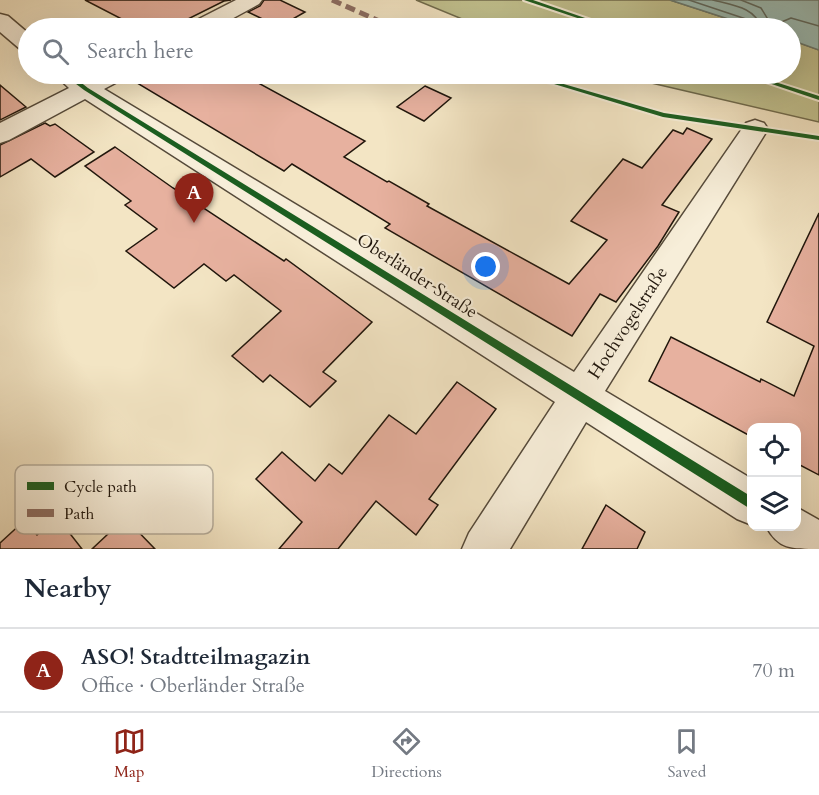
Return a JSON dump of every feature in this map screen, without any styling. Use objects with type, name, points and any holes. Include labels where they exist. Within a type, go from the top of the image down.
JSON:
[{"type":"street","points":[[218,18],[252,0]]},
{"type":"street","points":[[0,21],[18,36]]},
{"type":"street","points":[[0,134],[81,84]]},
{"type":"street","name":"Oberländer Straße","points":[[97,84],[579,398],[747,501]]},
{"type":"street","name":"Hochvogelstraße","points":[[485,549],[579,398],[755,129]]},
{"type":"street","points":[[796,531],[819,545]]},
{"type":"green space","points":[[416,0],[670,0],[725,18],[460,18]]},
{"type":"green space","points":[[801,44],[819,50],[819,122],[656,84],[801,84]]},
{"type":"water","points":[[670,0],[819,0],[819,50],[801,44],[801,18],[725,18]]},
{"type":"building","points":[[85,0],[231,0],[224,1],[190,18],[120,18]]},
{"type":"building","points":[[264,0],[280,0],[305,12],[295,18],[260,18],[248,12],[260,6]]},
{"type":"building","points":[[139,84],[260,84],[365,141],[344,157],[429,204],[427,206],[569,284],[607,240],[571,221],[623,159],[642,168],[673,130],[683,134],[687,128],[712,139],[662,205],[679,212],[658,246],[616,302],[600,294],[572,336],[385,228],[390,224],[292,164],[284,171]]},
{"type":"building","points":[[0,85],[26,107],[0,120]]},
{"type":"building","points":[[425,86],[451,98],[424,121],[397,107]]},
{"type":"building","points":[[45,123],[50,126],[55,124],[94,152],[55,177],[31,159],[0,177],[0,145]]},
{"type":"building","points":[[115,147],[284,261],[286,259],[372,322],[323,372],[336,381],[310,407],[270,375],[263,382],[232,356],[281,311],[234,275],[226,281],[204,264],[174,288],[126,251],[157,229],[125,205],[131,201],[85,166]]},
{"type":"building","points":[[819,213],[819,475],[801,466],[801,423],[747,423],[747,434],[649,381],[671,337],[760,382],[761,379],[794,396],[814,346],[767,322]]},
{"type":"building","points":[[457,382],[496,409],[429,499],[438,505],[416,535],[376,501],[338,549],[279,549],[302,522],[256,479],[282,452],[315,481],[329,464],[342,474],[389,415],[416,434]]},
{"type":"building","points":[[606,505],[645,532],[637,549],[582,549]]},
{"type":"building","points":[[15,529],[15,534],[70,534],[82,549],[0,549],[0,543]]},
{"type":"building","points":[[108,534],[140,534],[155,549],[92,549]]},
{"type":"marked path","points":[[332,0],[372,18]]},
{"type":"cycle path","points":[[527,0],[581,18]]},
{"type":"cycle path","points":[[79,84],[747,501]]},
{"type":"cycle path","points":[[558,84],[663,115],[819,138]]},
{"type":"cycle path","points":[[776,84],[819,98]]},
{"type":"place","name":"ASO! Stadtteilmagazin","points":[[194,223]]}]
